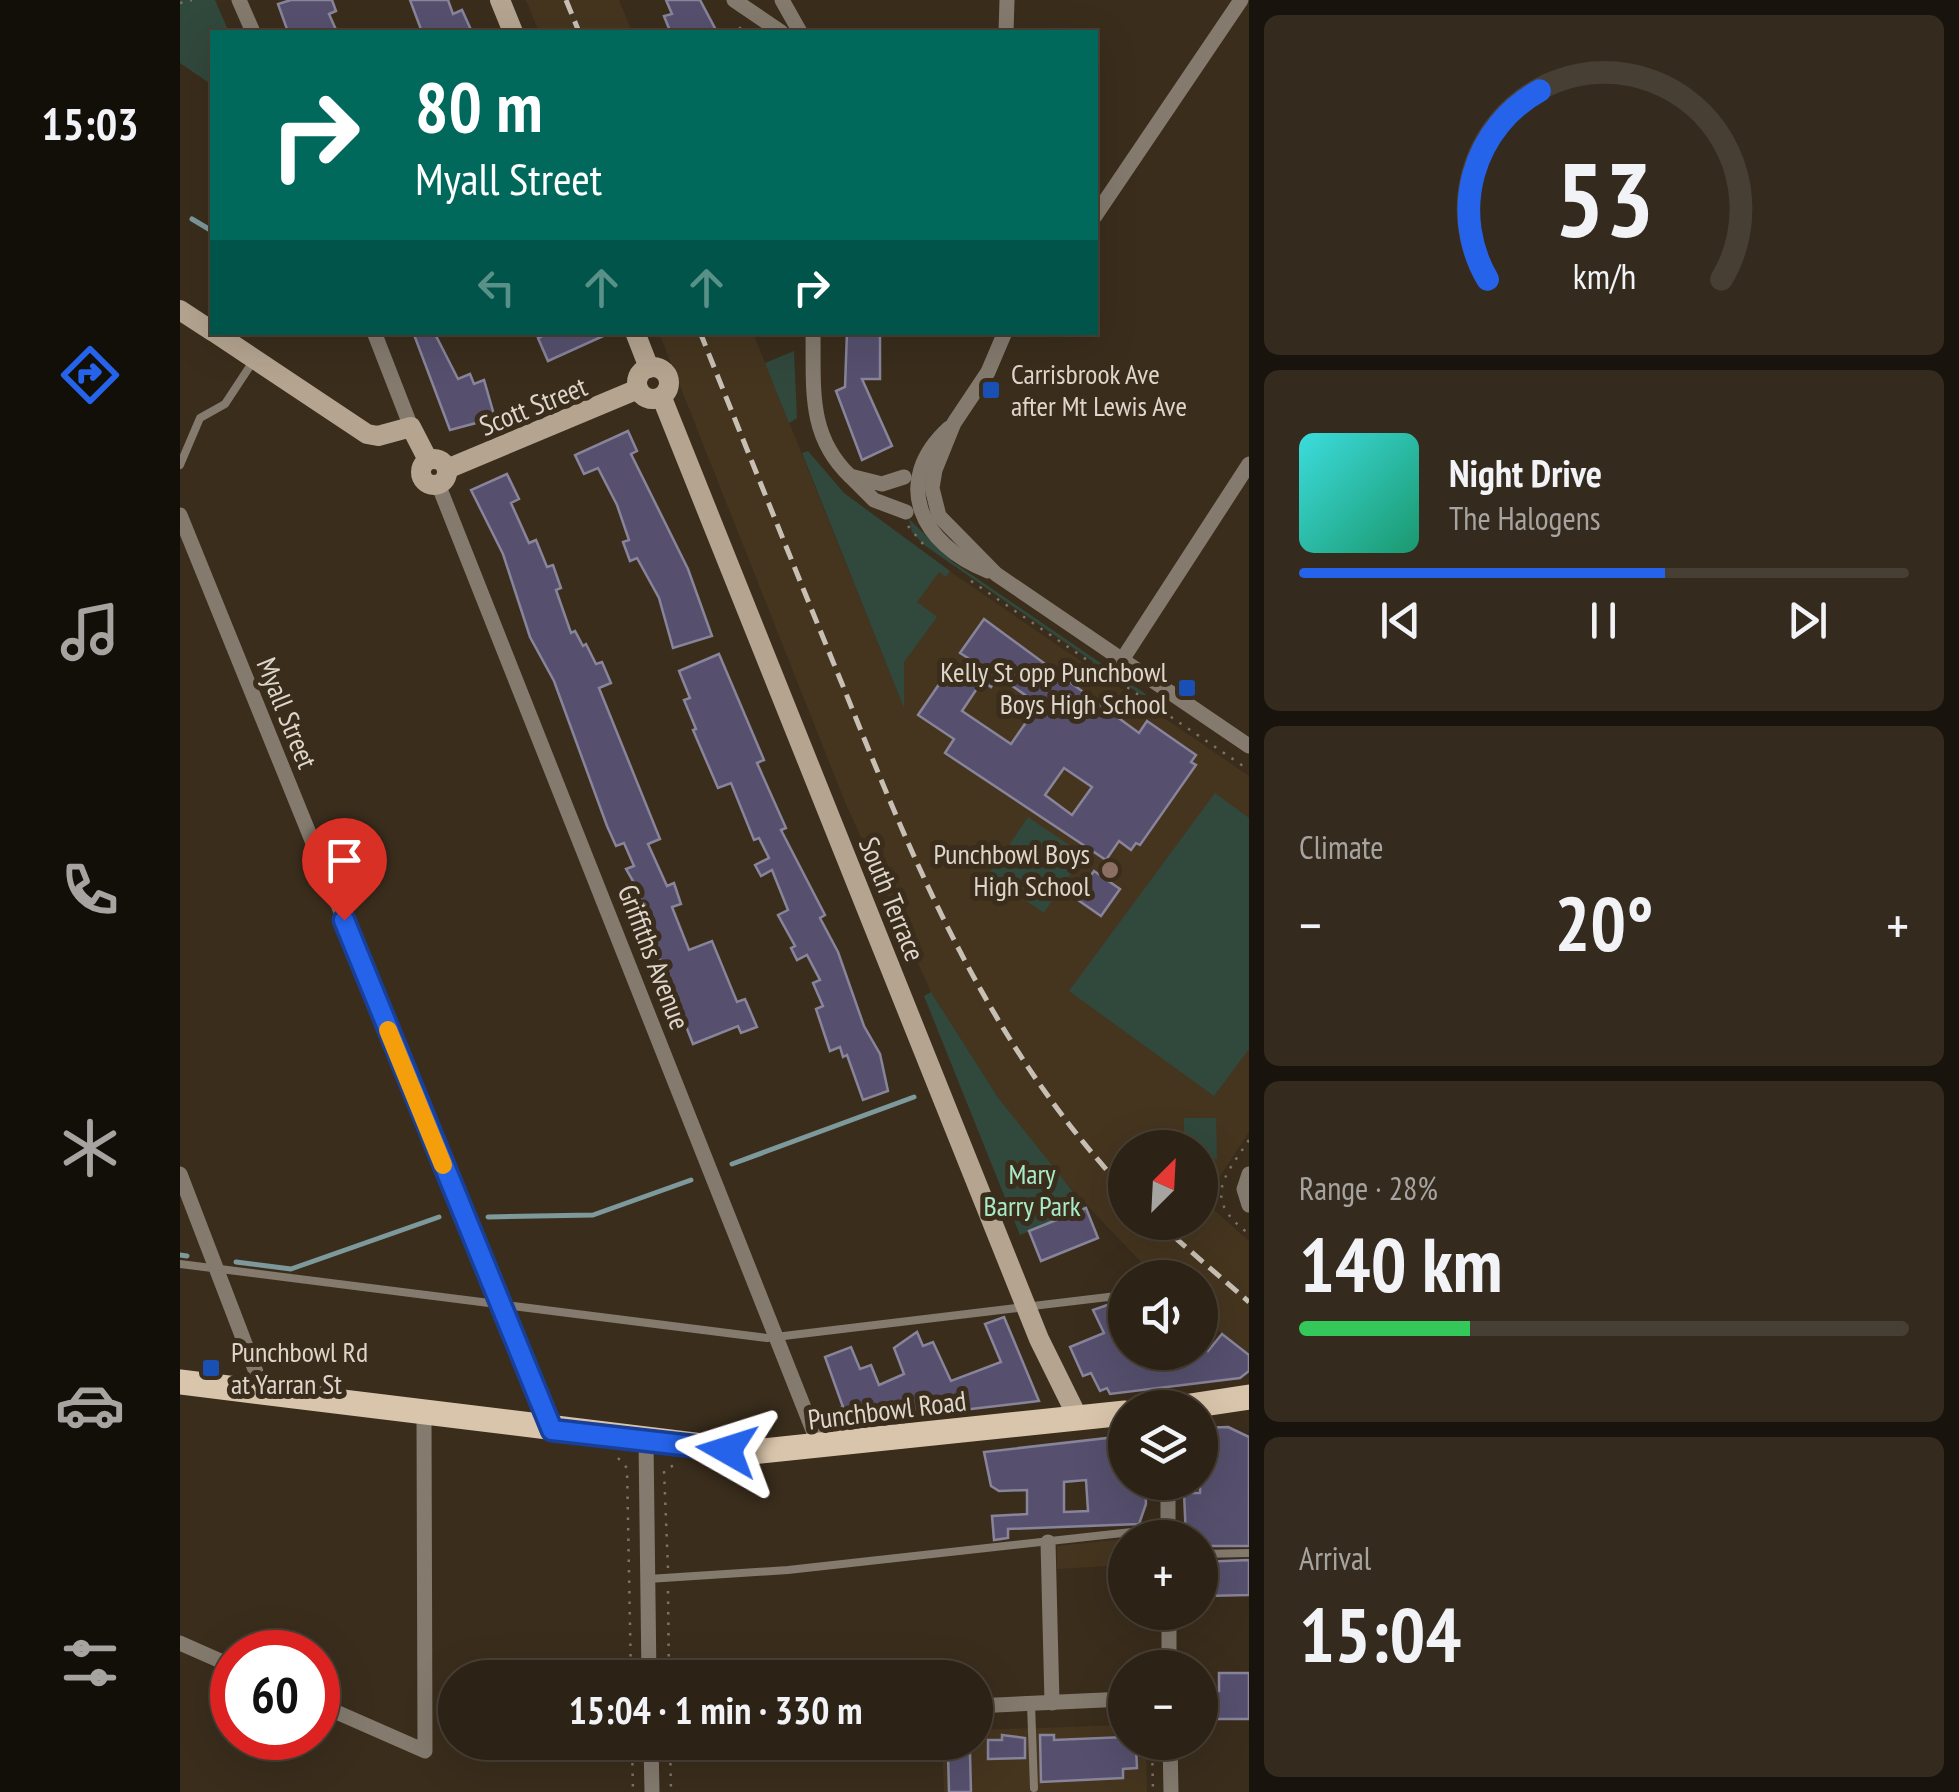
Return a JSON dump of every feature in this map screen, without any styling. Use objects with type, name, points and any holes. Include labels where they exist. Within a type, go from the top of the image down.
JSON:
[{"type":"main road","name":"Punchbowl Road","points":[[180,1382],[752,1452],[820,1448],[1108,1415]]},
{"type":"main road","points":[[1218,1402],[1249,1397]]},
{"type":"street","points":[[239,0],[251,30]]},
{"type":"street","points":[[500,0],[512,30]]},
{"type":"street","points":[[782,0],[799,30]]},
{"type":"street","points":[[1006,30],[1007,0]]},
{"type":"street","points":[[1098,212],[1240,0]]},
{"type":"street","points":[[741,2],[778,30]]},
{"type":"street","points":[[180,310],[210,330]]},
{"type":"street","points":[[218,335],[367,434],[378,436],[411,426]]},
{"type":"street","name":"Griffiths Avenue","points":[[375,335],[411,426],[438,471],[710,1176],[778,1336],[820,1448]]},
{"type":"street","points":[[635,335],[649,368]]},
{"type":"street","points":[[813,335],[815,421],[828,450],[874,500],[906,519]]},
{"type":"street","points":[[1004,335],[988,372],[921,465],[918,487],[936,538],[957,556],[996,574],[1249,746]]},
{"type":"street","points":[[649,368],[664,371],[670,380],[662,398],[645,398],[638,389],[638,378],[649,368]]},
{"type":"street","name":"Scott Street","points":[[438,471],[638,389]]},
{"type":"street","name":"South Terrace","points":[[662,398],[1027,1307],[1078,1418]]},
{"type":"street","points":[[1122,660],[1249,464]]},
{"type":"street","points":[[850,476],[882,484],[904,477]]},
{"type":"street","name":"Myall Street","points":[[180,515],[552,1430]]},
{"type":"street","points":[[180,1174],[264,1393]]},
{"type":"street","points":[[1246,1199],[1249,1174]]},
{"type":"street","points":[[1218,1410],[1249,1414]]},
{"type":"street","points":[[340,1714],[425,1751],[424,1414]]},
{"type":"street","points":[[646,1441],[650,1660]]},
{"type":"street","points":[[1048,1542],[1052,1703]]},
{"type":"street","points":[[180,1643],[210,1656]]},
{"type":"street","points":[[993,1705],[1108,1700]]},
{"type":"street","points":[[651,1760],[652,1792]]},
{"type":"street","points":[[1170,1760],[1171,1792]]},
{"type":"lane","points":[[180,465],[200,418],[225,404],[255,360]]},
{"type":"lane","points":[[180,1264],[778,1336],[1108,1297]]},
{"type":"lane","points":[[1060,1304],[1061,1317]]},
{"type":"lane","points":[[648,1579],[788,1570],[1108,1538]]},
{"type":"lane","points":[[1218,1554],[1249,1553]]},
{"type":"lane","points":[[1030,1704],[1034,1788]]},
{"type":"path","points":[[180,3],[192,0]]},
{"type":"path","points":[[733,30],[748,23]]},
{"type":"path","points":[[906,519],[932,553]]},
{"type":"path","points":[[971,580],[1249,770]]},
{"type":"path","points":[[618,1458],[627,1468],[630,1660]]},
{"type":"path","points":[[664,1472],[674,1465]]},
{"type":"path","points":[[632,1760],[633,1792]]},
{"type":"path","points":[[670,1760],[671,1792]]},
{"type":"path","points":[[1152,1760],[1153,1792]]},
{"type":"shaded area","points":[[526,0],[619,0],[631,30],[538,30]]},
{"type":"shaded area","points":[[660,335],[754,335],[903,705],[901,538],[1249,776],[1249,1132],[1218,1180],[1218,1130],[1108,1130],[1108,1227],[1048,1164],[999,1099],[931,992],[845,802]]},
{"type":"shaded area","points":[[1218,1213],[1249,1241],[1249,1355],[1218,1330],[1218,1260],[1139,1260],[1120,1240],[1218,1240]]},
{"type":"shaded area","points":[[1108,1541],[1108,1566],[1057,1569],[1057,1546]]},
{"type":"shaded area","points":[[1108,1726],[1108,1760],[1146,1760],[1147,1792],[944,1792],[943,1760],[993,1760],[993,1729]]},
{"type":"green space","points":[[180,0],[215,0],[228,30],[210,30],[210,84],[180,63]]},
{"type":"green space","points":[[794,351],[797,418],[789,423],[765,363]]},
{"type":"green space","points":[[808,451],[844,493],[950,571],[946,577],[939,572],[917,602],[937,617],[904,662],[904,708],[802,453]]},
{"type":"green space","points":[[909,519],[953,562],[1146,694],[1144,697],[924,545],[912,532]]},
{"type":"green space","points":[[1215,793],[1249,818],[1249,1049],[1214,1096],[1069,991]]},
{"type":"green space","points":[[1028,817],[1084,855],[1065,882],[1060,880],[1062,885],[1044,913],[988,875],[1006,848],[1011,850],[1009,845]]},
{"type":"green space","name":"Mary Barry Park","points":[[931,992],[999,1099],[1086,1208],[1020,1235],[924,996]]},
{"type":"green space","points":[[1184,1118],[1216,1118],[1216,1130],[1184,1130]]},
{"type":"building","points":[[291,0],[332,0],[336,11],[329,14],[336,30],[287,30],[278,4]]},
{"type":"building","points":[[410,0],[448,0],[453,14],[462,10],[471,30],[421,30]]},
{"type":"building","points":[[666,0],[700,0],[716,30],[670,30],[664,16],[672,14]]},
{"type":"building","points":[[414,335],[436,335],[458,379],[470,374],[474,384],[484,380],[495,418],[450,430]]},
{"type":"building","points":[[544,335],[605,335],[548,361],[538,338]]},
{"type":"building","points":[[847,335],[880,335],[880,379],[862,379],[892,446],[862,460],[836,391],[845,387]]},
{"type":"building","points":[[628,431],[637,451],[631,454],[688,569],[712,636],[673,648],[659,598],[637,558],[630,561],[623,542],[629,540],[617,505],[598,468],[584,474],[575,455]]},
{"type":"building","points":[[507,474],[519,499],[511,503],[529,543],[536,540],[547,567],[553,565],[561,588],[556,590],[571,633],[575,631],[583,646],[586,644],[596,664],[602,662],[611,683],[599,688],[660,839],[648,844],[667,886],[674,883],[681,904],[672,907],[689,950],[712,941],[737,1002],[745,999],[757,1027],[741,1033],[738,1026],[693,1044],[650,934],[654,933],[637,888],[626,869],[634,866],[624,843],[616,846],[607,826],[554,681],[530,637],[503,554],[471,490]]},
{"type":"building","points":[[984,619],[1139,733],[1147,721],[1196,755],[1191,762],[1196,765],[1140,845],[1136,843],[1131,850],[1119,841],[1106,860],[945,753],[954,739],[918,715],[944,677],[954,684],[971,660],[960,653]],"holes":[[[998,676],[1028,697],[1026,701],[1036,708],[1011,744],[962,711],[982,681],[991,687]],[[1064,768],[1092,787],[1072,815],[1045,795]]]},
{"type":"building","points":[[719,654],[764,760],[757,763],[786,828],[781,830],[825,915],[820,918],[838,952],[864,1026],[880,1054],[888,1091],[863,1100],[847,1055],[843,1057],[840,1047],[830,1051],[816,1009],[823,1006],[813,983],[820,980],[807,955],[797,960],[791,948],[795,946],[778,915],[788,910],[772,870],[761,876],[755,865],[769,858],[759,838],[754,840],[731,783],[718,788],[693,730],[696,729],[684,700],[690,698],[679,671]]},
{"type":"building","points":[[1094,871],[1120,889],[1101,916],[1075,898]]},
{"type":"building","points":[[1086,1208],[1098,1238],[1041,1261],[1029,1231]]},
{"type":"building","points":[[1108,1305],[1108,1370],[1218,1370],[1218,1339],[1222,1334],[1249,1355],[1249,1371],[1240,1378],[1100,1391],[1091,1373],[1083,1376],[1070,1347],[1104,1333],[1093,1310]]},
{"type":"building","points":[[1004,1317],[1039,1401],[920,1415],[904,1414],[902,1409],[873,1420],[835,1422],[831,1411],[843,1407],[825,1357],[851,1347],[860,1369],[871,1365],[879,1385],[904,1374],[894,1348],[917,1332],[923,1346],[933,1342],[951,1381],[1001,1362],[985,1324]]},
{"type":"building","points":[[1218,1427],[1228,1427],[1249,1437],[1249,1546],[1218,1546],[1218,1520],[1185,1520],[1184,1500],[1218,1500]]},
{"type":"building","points":[[1108,1438],[1108,1500],[1146,1500],[1146,1504],[1140,1520],[1008,1529],[1008,1538],[994,1540],[992,1516],[1027,1514],[1027,1490],[999,1491],[991,1486],[984,1452]],"holes":[[[1086,1480],[1088,1511],[1064,1512],[1064,1482]]]},
{"type":"building","points":[[1249,1560],[1249,1595],[1218,1596],[1218,1561]]},
{"type":"building","points":[[1219,1673],[1249,1673],[1249,1719],[1218,1719]]},
{"type":"building","points":[[1002,1735],[1025,1738],[1025,1758],[993,1759],[993,1740],[1002,1740]]},
{"type":"building","points":[[1040,1735],[1054,1735],[1054,1740],[1108,1738],[1108,1760],[1137,1760],[1137,1768],[1123,1769],[1123,1778],[1041,1782]]},
{"type":"building","points":[[948,1760],[970,1760],[971,1792],[949,1792]]},
{"type":"waterway","points":[[192,219],[210,230]]},
{"type":"waterway","points":[[732,1164],[914,1097]]},
{"type":"waterway","points":[[488,1217],[593,1215],[691,1180]]},
{"type":"waterway","points":[[236,1262],[291,1269],[439,1217]]},
{"type":"waterway","points":[[180,1255],[187,1256]]},
{"type":"railway","points":[[566,0],[578,30]]},
{"type":"railway","points":[[701,335],[900,825],[961,954],[1034,1077],[1108,1171]]},
{"type":"railway","points":[[1178,1240],[1249,1302]]},
{"type":"slow traffic","points":[[388,1030],[443,1165]]},
{"type":"place","name":"Carrisbrook Ave after Mt Lewis Ave","points":[[991,390]]},
{"type":"place","name":"Kelly St opp Punchbowl Boys High School","points":[[1187,688]]},
{"type":"place","name":"Punchbowl Boys High School","points":[[1110,870]]},
{"type":"place","name":"Punchbowl Rd at Yarran St","points":[[211,1368]]},
{"type":"route","points":[[344,920],[540,1410],[552,1430],[727,1450]]}]
